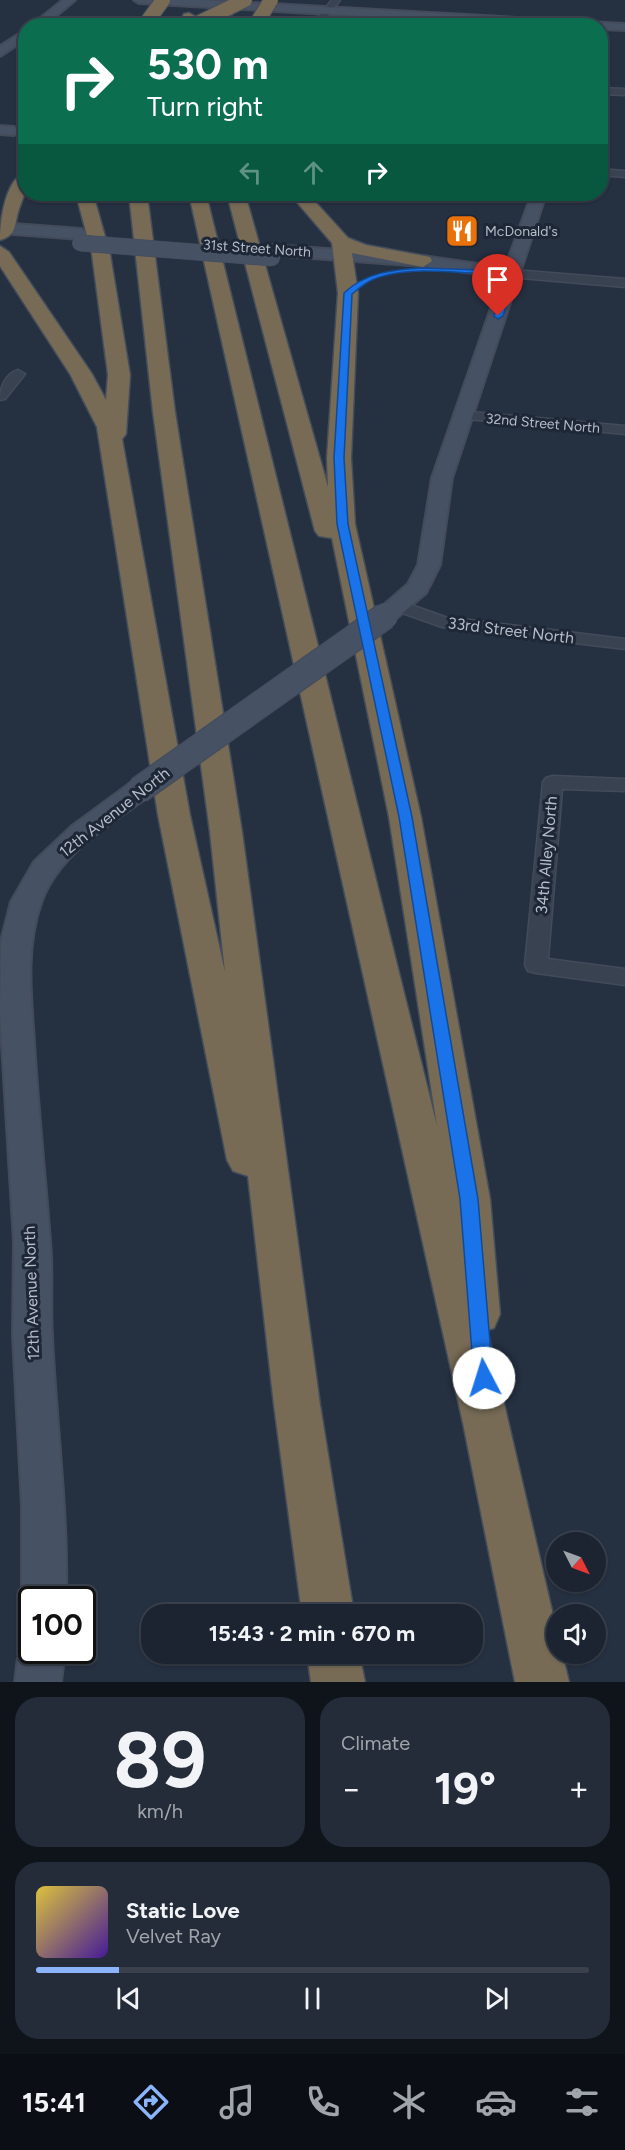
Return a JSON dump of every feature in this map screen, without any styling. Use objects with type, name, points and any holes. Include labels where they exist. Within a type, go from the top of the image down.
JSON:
[{"type":"highway","points":[[150,18],[163,0]]},
{"type":"highway","points":[[190,18],[198,0]]},
{"type":"highway","points":[[230,18],[238,0]]},
{"type":"highway","points":[[200,18],[245,0]]},
{"type":"highway","points":[[260,18],[271,0]]},
{"type":"highway","points":[[273,18],[283,0]]},
{"type":"highway","points":[[18,195],[2,229],[98,404],[108,427],[174,815],[204,946],[297,1405]]},
{"type":"highway","points":[[86,201],[101,254],[119,375],[112,452]]},
{"type":"highway","points":[[139,201],[164,412],[226,832],[297,1405],[327,1604]]},
{"type":"highway","points":[[199,201],[488,1423],[542,1682]]},
{"type":"highway","points":[[238,201],[399,787]]},
{"type":"highway","points":[[304,201],[343,254],[348,293],[339,496],[342,524],[399,787],[469,1199],[488,1423]]},
{"type":"highway","points":[[343,254],[362,250],[422,266]]},
{"type":"highway","points":[[348,293],[372,277],[422,266]]},
{"type":"highway","points":[[335,1664],[338,1682]]},
{"type":"street","points":[[46,18],[70,0]]},
{"type":"street","points":[[139,0],[498,18]]},
{"type":"street","points":[[321,18],[336,0]]},
{"type":"street","points":[[608,24],[625,27]]},
{"type":"street","points":[[0,52],[18,39]]},
{"type":"street","points":[[608,91],[625,92]]},
{"type":"street","points":[[608,173],[625,174]]},
{"type":"street","name":"12th Avenue North","points":[[45,1586],[46,1561],[32,1343],[32,1244],[21,1136],[14,957],[20,920],[35,883],[44,870],[72,842],[139,790],[393,611],[418,588],[429,565],[438,493],[461,415],[513,274],[537,201]]},
{"type":"street","name":"31st Street North","points":[[2,229],[80,239],[271,254],[343,254]]},
{"type":"street","points":[[422,266],[625,283]]},
{"type":"street","points":[[0,373],[18,374],[0,396]]},
{"type":"street","name":"32nd Street North","points":[[461,415],[625,430]]},
{"type":"street","name":"33rd Street North","points":[[393,611],[442,622],[625,644]]},
{"type":"street","name":"34th Alley North","points":[[625,785],[553,782],[536,965],[625,977]]},
{"type":"street","points":[[38,1682],[40,1664]]},
{"type":"place","name":"McDonald's","points":[[462,231]]},
{"type":"route","points":[[484,1378],[469,1199],[405,817],[342,524],[339,458],[348,293],[368,278],[392,272],[421,270],[513,274],[498,316]]}]
